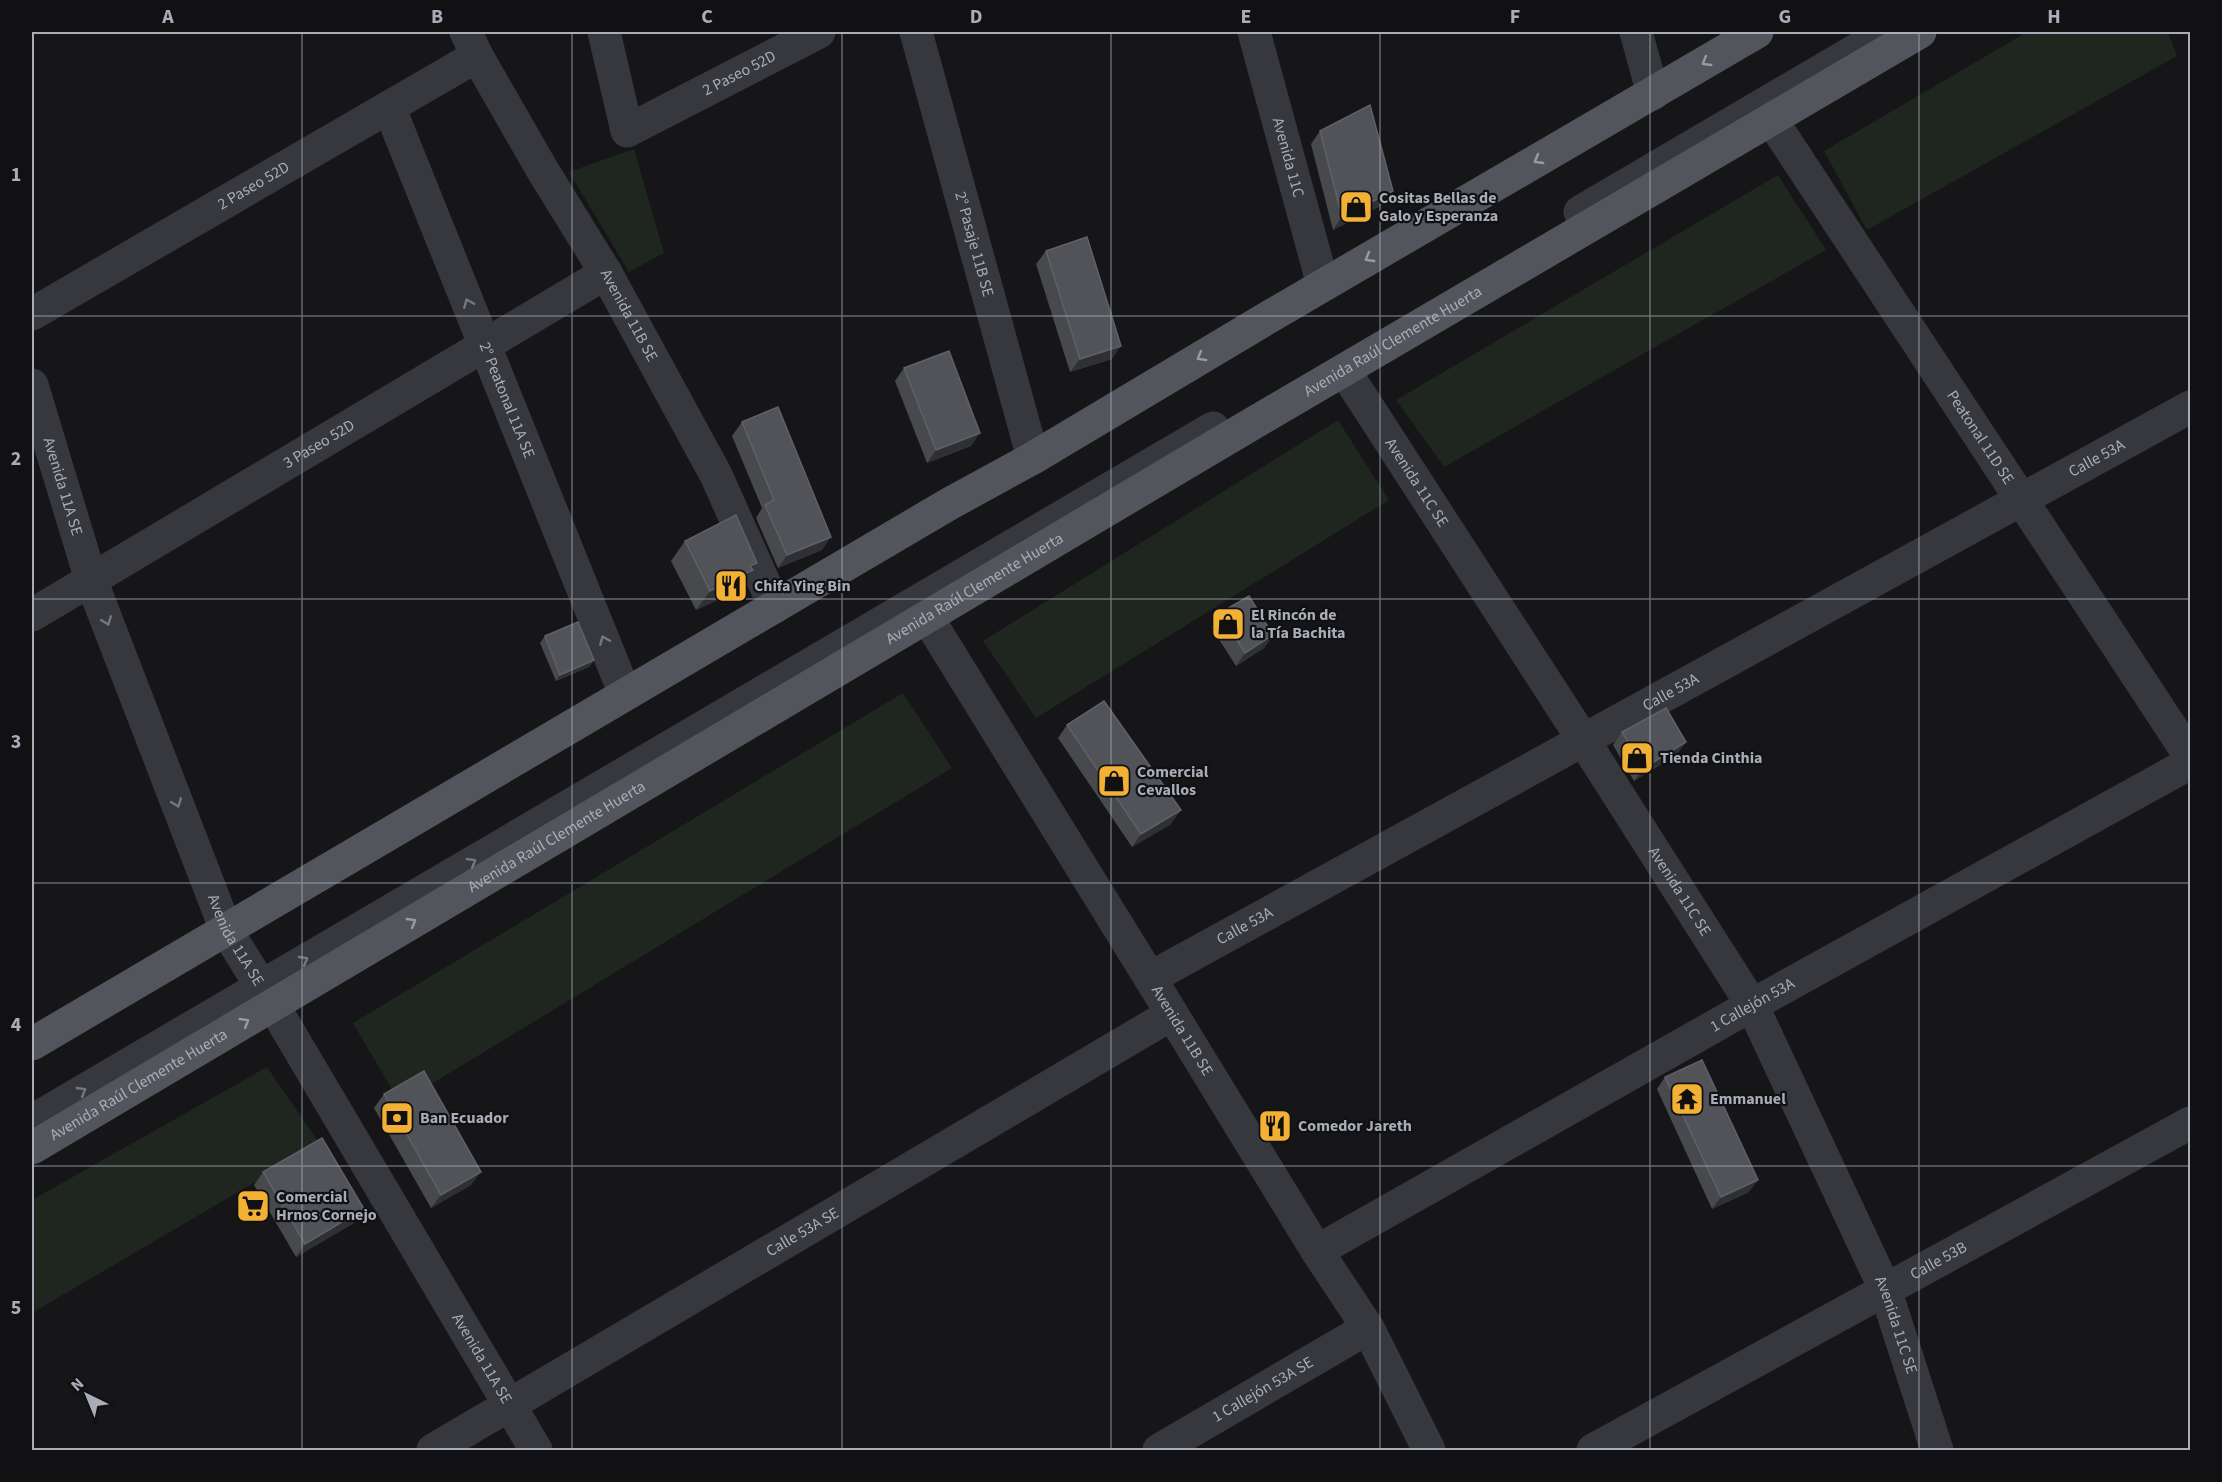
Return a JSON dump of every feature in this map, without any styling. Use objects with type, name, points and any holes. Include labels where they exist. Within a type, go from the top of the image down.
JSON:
[{"type":"main road","points":[[32,1044],[1756,32]]},
{"type":"main road","name":"Avenida Raúl Clemente Huerta","points":[[32,1148],[267,995],[927,617],[1920,32]]},
{"type":"street","name":"2 Paseo 52D","points":[[604,32],[627,131],[819,32]]},
{"type":"street","name":"2° Pasaje 11B SE","points":[[916,32],[1033,458]]},
{"type":"street","name":"Avenida 11C","points":[[1254,32],[1323,285]]},
{"type":"street","points":[[1636,32],[1653,94]]},
{"type":"street","points":[[32,1121],[267,995],[1887,32]]},
{"type":"street","name":"2 Paseo 52D","points":[[32,314],[389,107],[471,44]]},
{"type":"street","name":"Avenida 11B SE","points":[[471,44],[543,171],[606,273],[716,475],[775,607]]},
{"type":"street","name":"2° Peatonal 11A SE","points":[[389,107],[626,694]]},
{"type":"street","name":"Peatonal 11D SE","points":[[1771,119],[2190,756]]},
{"type":"street","name":"3 Paseo 52D","points":[[32,615],[606,273]]},
{"type":"street","name":"Avenida 11C SE","points":[[1344,370],[1752,1005],[1885,1289],[1937,1450]]},
{"type":"street","name":"Avenida 11A SE","points":[[32,385],[92,580],[226,930],[267,995],[536,1450]]},
{"type":"street","name":"Calle 53A","points":[[1150,978],[2190,407]]},
{"type":"street","name":"Avenida 11B SE","points":[[927,617],[1317,1251],[1368,1329],[1429,1450]]},
{"type":"street","name":"1 Callejón 53A","points":[[1317,1251],[1752,1005],[2190,764]]},
{"type":"street","name":"Calle 53A SE","points":[[433,1450],[1172,1014]]},
{"type":"street","name":"Calle 53B","points":[[1593,1450],[2190,1123]]},
{"type":"street","name":"1 Callejón 53A SE","points":[[1159,1450],[1368,1329]]},
{"type":"shaded area","points":[[2027,32],[2168,32],[2177,56],[1867,230],[1824,151]]},
{"type":"shaded area","points":[[634,149],[664,253],[629,272],[569,172]]},
{"type":"shaded area","points":[[1778,175],[1826,250],[1444,467],[1396,400]]},
{"type":"shaded area","points":[[1338,420],[1389,500],[1036,718],[983,641]]},
{"type":"shaded area","points":[[903,693],[952,768],[400,1103],[353,1023]]},
{"type":"shaded area","points":[[267,1067],[320,1144],[32,1313],[32,1200]]},
{"type":"building","points":[[1370,105],[1393,191],[1342,217],[1320,131]]},
{"type":"building","points":[[1087,237],[1121,346],[1080,359],[1046,251]]},
{"type":"building","points":[[949,351],[980,433],[936,450],[904,368]]},
{"type":"building","points":[[778,407],[831,537],[787,555],[765,505],[774,500],[742,422]]},
{"type":"building","points":[[736,515],[757,563],[750,566],[753,570],[710,591],[685,541]]},
{"type":"building","points":[[1249,596],[1273,635],[1245,653],[1220,613]]},
{"type":"building","points":[[578,622],[594,660],[560,675],[545,636]]},
{"type":"building","name":"Comercial Cevallos","points":[[1104,701],[1181,810],[1141,834],[1067,725]]},
{"type":"building","points":[[1666,708],[1686,742],[1644,768],[1622,732]]},
{"type":"building","points":[[1702,1060],[1758,1180],[1721,1197],[1665,1077]]},
{"type":"building","points":[[424,1071],[481,1172],[441,1195],[384,1094]]},
{"type":"building","points":[[322,1138],[364,1209],[305,1244],[263,1172]]},
{"type":"place","name":"Cositas Bellas de Galo y Esperanza","points":[[1356,207]]},
{"type":"place","name":"Chifa Ying Bin","points":[[731,586]]},
{"type":"place","name":"El Rincón de la Tía Bachita","points":[[1228,624]]},
{"type":"place","name":"Tienda Cinthia","points":[[1637,758]]},
{"type":"place","name":"Comercial Cevallos","points":[[1114,781]]},
{"type":"place","name":"Emmanuel","points":[[1687,1099]]},
{"type":"place","name":"Ban Ecuador","points":[[397,1118]]},
{"type":"place","name":"Comedor Jareth","points":[[1275,1126]]},
{"type":"place","name":"Comercial Hrnos Cornejo","points":[[253,1206]]}]
